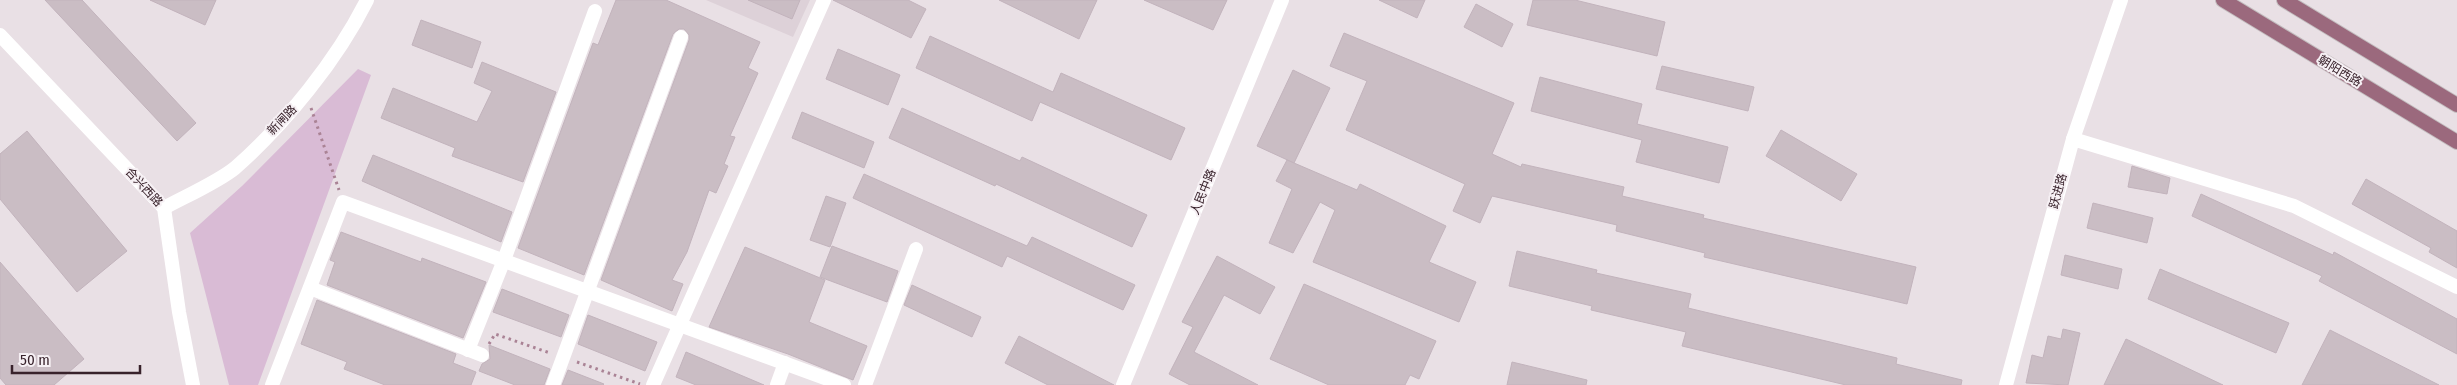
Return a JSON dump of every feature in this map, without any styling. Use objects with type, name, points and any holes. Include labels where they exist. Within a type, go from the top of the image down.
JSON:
[{"type":"main road","name":"朝阳西路","points":[[2223,0],[2457,142]]},
{"type":"main road","points":[[2284,0],[2457,105]]},
{"type":"street","name":"新闸路","points":[[164,208],[233,169],[306,95],[358,19],[367,0]]},
{"type":"street","points":[[653,385],[824,0]]},
{"type":"street","name":"人民中路","points":[[1123,385],[1282,0]]},
{"type":"street","name":"跃进路","points":[[2006,385],[2073,139],[2121,0]]},
{"type":"street","points":[[468,350],[504,260],[595,11]]},
{"type":"street","name":"合兴西路","points":[[0,35],[164,208],[179,312],[193,385]]},
{"type":"street","points":[[553,385],[681,37]]},
{"type":"street","points":[[2073,139],[2294,206],[2457,287]]},
{"type":"street","points":[[272,385],[343,202],[844,385]]},
{"type":"street","points":[[866,385],[916,249]]},
{"type":"street","points":[[310,288],[482,355]]},
{"type":"street","points":[[777,385],[785,364]]},
{"type":"path","points":[[306,95],[343,202]]},
{"type":"shaded area","points":[[706,0],[810,0],[793,37]]},
{"type":"shaded area","points":[[358,69],[371,75],[258,385],[229,385],[190,233],[242,186]]},
{"type":"building","points":[[45,0],[82,0],[196,123],[177,141]]},
{"type":"building","points":[[150,0],[216,0],[205,25]]},
{"type":"building","points":[[616,0],[666,0],[760,42],[748,68],[758,73],[730,136],[735,137],[724,164],[728,166],[716,193],[709,190],[687,252],[672,280],[683,284],[672,311],[601,280],[689,40],[689,35],[684,29],[679,29],[673,34],[584,275],[518,248],[593,43],[598,45]]},
{"type":"building","points":[[748,0],[800,0],[792,19]]},
{"type":"building","points":[[833,0],[908,0],[926,9],[911,38]]},
{"type":"building","points":[[999,0],[1097,0],[1079,39]]},
{"type":"building","points":[[1144,0],[1227,0],[1213,30]]},
{"type":"building","points":[[1379,0],[1425,0],[1417,18]]},
{"type":"building","points":[[1533,0],[1575,0],[1665,22],[1657,56],[1527,25]]},
{"type":"building","points":[[1476,4],[1513,24],[1502,47],[1464,27]]},
{"type":"building","points":[[421,20],[481,42],[472,68],[412,45]]},
{"type":"building","points":[[1344,33],[1514,103],[1492,154],[1521,167],[1522,164],[1624,187],[1622,196],[1704,215],[1703,218],[1916,267],[1907,304],[1704,257],[1705,253],[1616,231],[1617,225],[1492,196],[1480,223],[1453,211],[1465,184],[1346,130],[1367,81],[1330,66]]},
{"type":"building","points":[[930,36],[1053,92],[1061,73],[1185,128],[1171,160],[1040,102],[1032,121],[916,68]]},
{"type":"building","points":[[838,49],[900,75],[888,105],[826,79]]},
{"type":"building","points":[[482,62],[556,92],[523,182],[452,156],[455,148],[381,118],[393,88],[477,122],[492,91],[474,83]]},
{"type":"building","points":[[1662,66],[1754,87],[1748,111],[1656,89]]},
{"type":"building","points":[[1293,70],[1330,88],[1294,163],[1257,146]]},
{"type":"building","points":[[1540,77],[1642,104],[1637,124],[1728,147],[1719,183],[1636,162],[1642,140],[1531,111]]},
{"type":"building","points":[[902,108],[1020,161],[1022,157],[1147,215],[1132,247],[996,184],[995,186],[889,138]]},
{"type":"building","points":[[802,112],[874,142],[864,168],[792,138]]},
{"type":"building","points":[[1781,130],[1857,174],[1841,201],[1766,156]]},
{"type":"building","points":[[27,131],[127,251],[77,292],[0,199],[0,154]]},
{"type":"building","points":[[373,155],[512,212],[501,242],[362,181]]},
{"type":"building","points":[[1287,160],[1357,190],[1360,184],[1446,226],[1429,262],[1476,282],[1459,322],[1313,262],[1335,210],[1320,202],[1293,253],[1269,243],[1292,189],[1276,181]]},
{"type":"building","points":[[2132,166],[2170,178],[2167,194],[2128,187]]},
{"type":"building","points":[[864,174],[1027,246],[1032,237],[1135,285],[1123,310],[1007,256],[1002,267],[853,198]]},
{"type":"building","points":[[2366,179],[2457,231],[2457,268],[2429,252],[2431,248],[2352,204]]},
{"type":"building","points":[[2201,194],[2333,255],[2334,252],[2457,319],[2457,354],[2319,281],[2322,276],[2192,216]]},
{"type":"building","points":[[826,196],[846,203],[830,247],[810,240]]},
{"type":"building","points":[[2093,203],[2153,218],[2147,243],[2087,228]]},
{"type":"building","points":[[341,232],[421,262],[422,258],[486,282],[463,338],[327,285],[335,262],[330,260]]},
{"type":"building","points":[[832,246],[898,271],[887,302],[820,277]]},
{"type":"building","points":[[745,247],[825,280],[809,322],[867,346],[853,380],[788,354],[709,327]]},
{"type":"building","points":[[1517,251],[1597,270],[1596,273],[1691,294],[1688,308],[1897,358],[1896,364],[1962,380],[1961,385],[1846,385],[1682,346],[1686,332],[1591,310],[1592,306],[1509,286]]},
{"type":"building","points":[[2065,255],[2122,269],[2118,289],[2061,275]]},
{"type":"building","points":[[1217,256],[1275,287],[1260,314],[1224,295],[1194,352],[1258,385],[1190,385],[1169,374],[1193,327],[1182,322]]},
{"type":"building","points":[[0,262],[84,359],[54,385],[6,385],[0,378]]},
{"type":"building","points":[[2160,269],[2289,323],[2276,353],[2148,299]]},
{"type":"building","points":[[1304,284],[1436,341],[1419,379],[1410,375],[1405,385],[1329,385],[1270,359]]},
{"type":"building","points":[[912,285],[981,317],[972,337],[904,305]]},
{"type":"building","points":[[502,289],[569,315],[561,337],[493,312]]},
{"type":"building","points":[[317,300],[456,354],[453,363],[476,372],[471,385],[385,385],[344,369],[347,362],[301,344]]},
{"type":"building","points":[[588,315],[657,342],[645,371],[578,344]]},
{"type":"building","points":[[2063,329],[2080,333],[2068,385],[2026,383],[2032,355],[2043,358],[2048,336],[2061,339]]},
{"type":"building","points":[[2330,330],[2439,385],[2302,385]]},
{"type":"building","points":[[1019,336],[1114,385],[1048,385],[1005,363]]},
{"type":"building","points":[[2126,339],[2223,385],[2104,385]]},
{"type":"building","points":[[489,345],[550,369],[544,385],[515,385],[479,371],[482,364],[490,359]]},
{"type":"building","points":[[686,352],[764,385],[696,385],[676,377]]},
{"type":"building","points":[[1512,362],[1587,380],[1586,385],[1507,385]]},
{"type":"building","points":[[568,370],[604,384],[562,385]]}]
